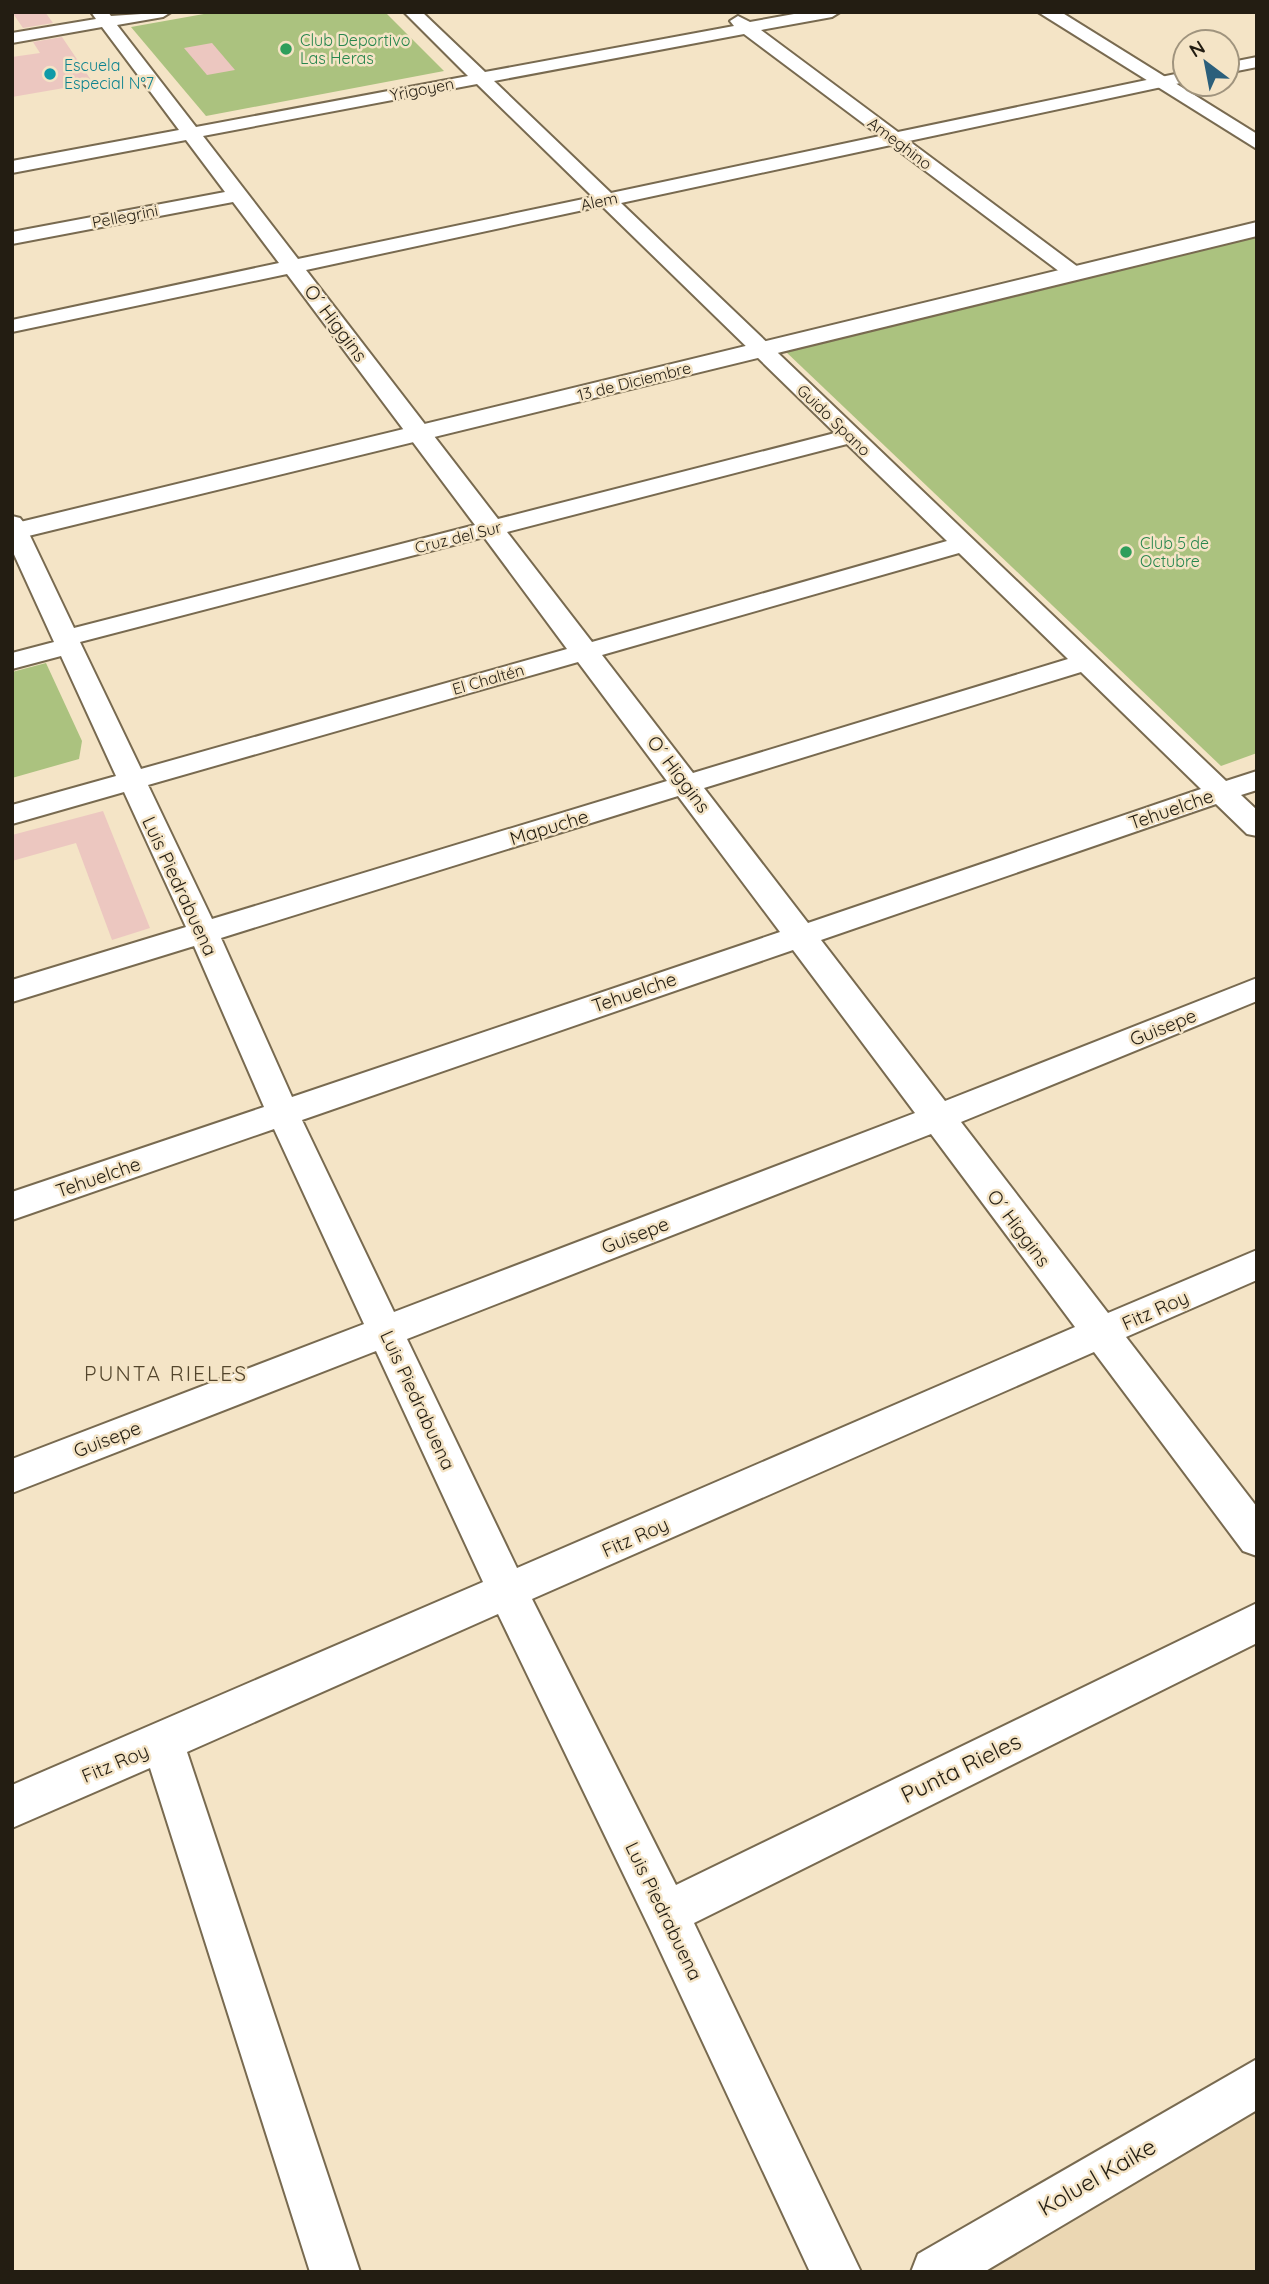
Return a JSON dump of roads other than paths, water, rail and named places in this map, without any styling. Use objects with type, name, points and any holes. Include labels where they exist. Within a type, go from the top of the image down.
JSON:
[{"type":"street","points":[[12,38],[103,17],[163,12]]},
{"type":"street","name":"Guido Spano","points":[[412,12],[1257,827]]},
{"type":"street","name":"Ameghino","points":[[726,12],[1074,274]]},
{"type":"street","name":"Yrigoyen","points":[[12,167],[832,12]]},
{"type":"street","points":[[1046,12],[1257,143]]},
{"type":"street","name":"O´ Higgins","points":[[103,17],[1257,1538]]},
{"type":"street","name":"Alem","points":[[12,326],[1171,80]]},
{"type":"street","name":"Pellegrini","points":[[12,238],[238,195]]},
{"type":"street","name":"13 de Diciembre","points":[[13,529],[1257,229]]},
{"type":"street","name":"Cruz del Sur","points":[[12,661],[66,642],[492,528],[851,436]]},
{"type":"street","name":"Luis Piedrabuena","points":[[13,529],[203,932],[283,1114],[508,1592],[666,1913],[836,2272]]},
{"type":"street","name":"El Chaltén","points":[[12,815],[964,544]]},
{"type":"street","name":"Mapuche","points":[[12,991],[1086,663]]},
{"type":"street","name":"Tehuelche","points":[[12,1206],[1257,780]]},
{"type":"street","name":"Guisepe","points":[[12,1476],[936,1118],[1257,989]]},
{"type":"street","name":"Fitz Roy","points":[[12,1807],[1257,1264]]},
{"type":"street","name":"Punta Rieles","points":[[666,1913],[1257,1622]]},
{"type":"street","points":[[163,1742],[335,2272]]},
{"type":"street","name":"Koluel Kaike","points":[[936,2272],[1257,2083]]},
{"type":"place","name":"Club Deportivo Las Heras","points":[[286,49]]},
{"type":"place","name":"Escuela Especial N°7","points":[[50,74]]},
{"type":"place","name":"Club 5 de Octubre","points":[[1126,552]]},
{"type":"district","name":"PUNTA RIELES","points":[[166,1374]]}]
